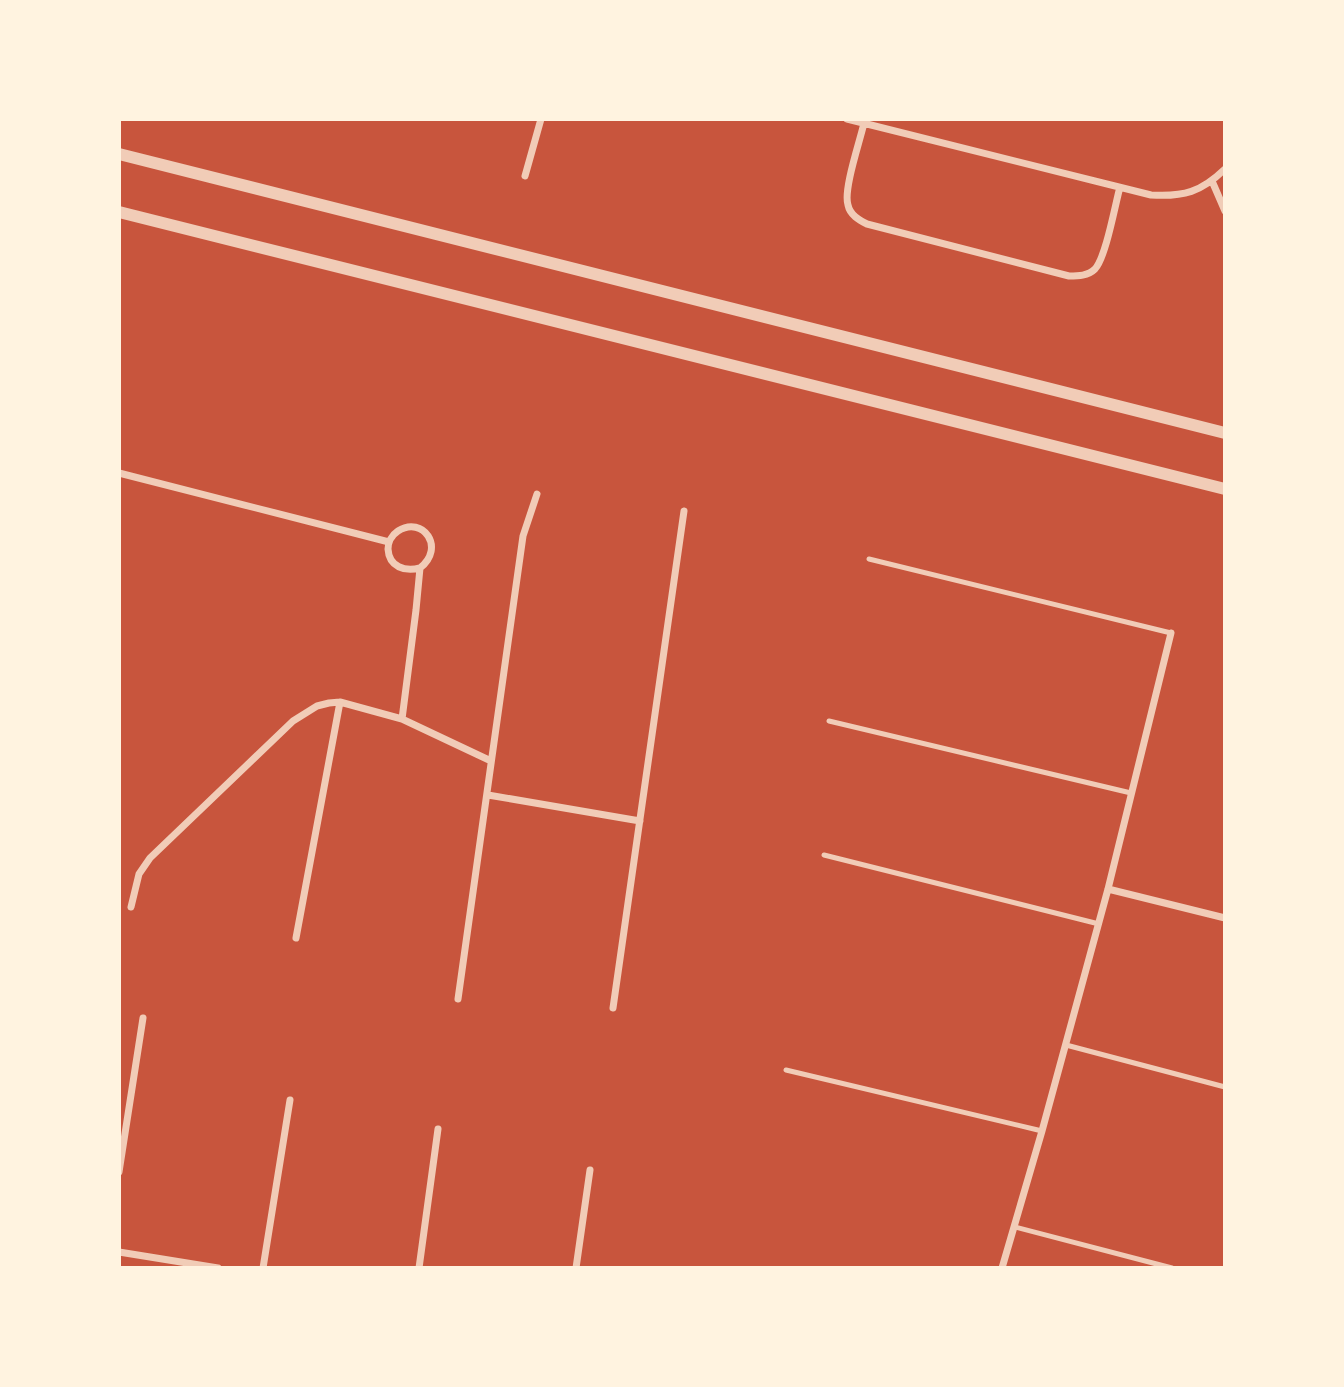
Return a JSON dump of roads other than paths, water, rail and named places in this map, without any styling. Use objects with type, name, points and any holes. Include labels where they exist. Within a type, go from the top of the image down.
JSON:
[{"type":"street","points":[[525,176],[541,119]]},
{"type":"street","points":[[847,119],[1151,195],[1172,196],[1196,190],[1225,169]]},
{"type":"street","points":[[864,123],[847,191],[847,205],[855,217],[867,224],[1069,276],[1083,276],[1095,269],[1102,257],[1120,187]]},
{"type":"street","points":[[119,154],[1225,433]]},
{"type":"street","points":[[1212,181],[1225,211]]},
{"type":"street","points":[[119,212],[1225,489]]},
{"type":"street","points":[[119,473],[389,542]]},
{"type":"street","points":[[458,999],[523,536],[537,494]]},
{"type":"street","points":[[613,1008],[684,511]]},
{"type":"street","points":[[418,528],[430,539],[431,556],[420,568],[403,570],[391,559],[389,542],[401,529],[418,528]]},
{"type":"street","points":[[402,719],[420,568]]},
{"type":"street","points":[[1002,1268],[1099,924],[1171,633]]},
{"type":"street","points":[[131,907],[139,874],[150,858],[293,720],[317,706],[340,702],[402,719],[491,761]]},
{"type":"street","points":[[296,938],[340,702]]},
{"type":"street","points":[[488,794],[640,821]]},
{"type":"street","points":[[1108,889],[1225,918]]},
{"type":"street","points":[[119,1172],[143,1018]]},
{"type":"street","points":[[263,1268],[290,1100]]},
{"type":"street","points":[[419,1268],[438,1129]]},
{"type":"street","points":[[576,1268],[590,1170]]},
{"type":"street","points":[[119,1252],[218,1268]]},
{"type":"lane","points":[[869,559],[1171,633]]},
{"type":"lane","points":[[829,721],[1132,793]]},
{"type":"lane","points":[[824,855],[1099,924]]},
{"type":"lane","points":[[1066,1045],[1225,1087]]},
{"type":"lane","points":[[786,1070],[1042,1131]]},
{"type":"lane","points":[[1015,1227],[1172,1268]]}]
